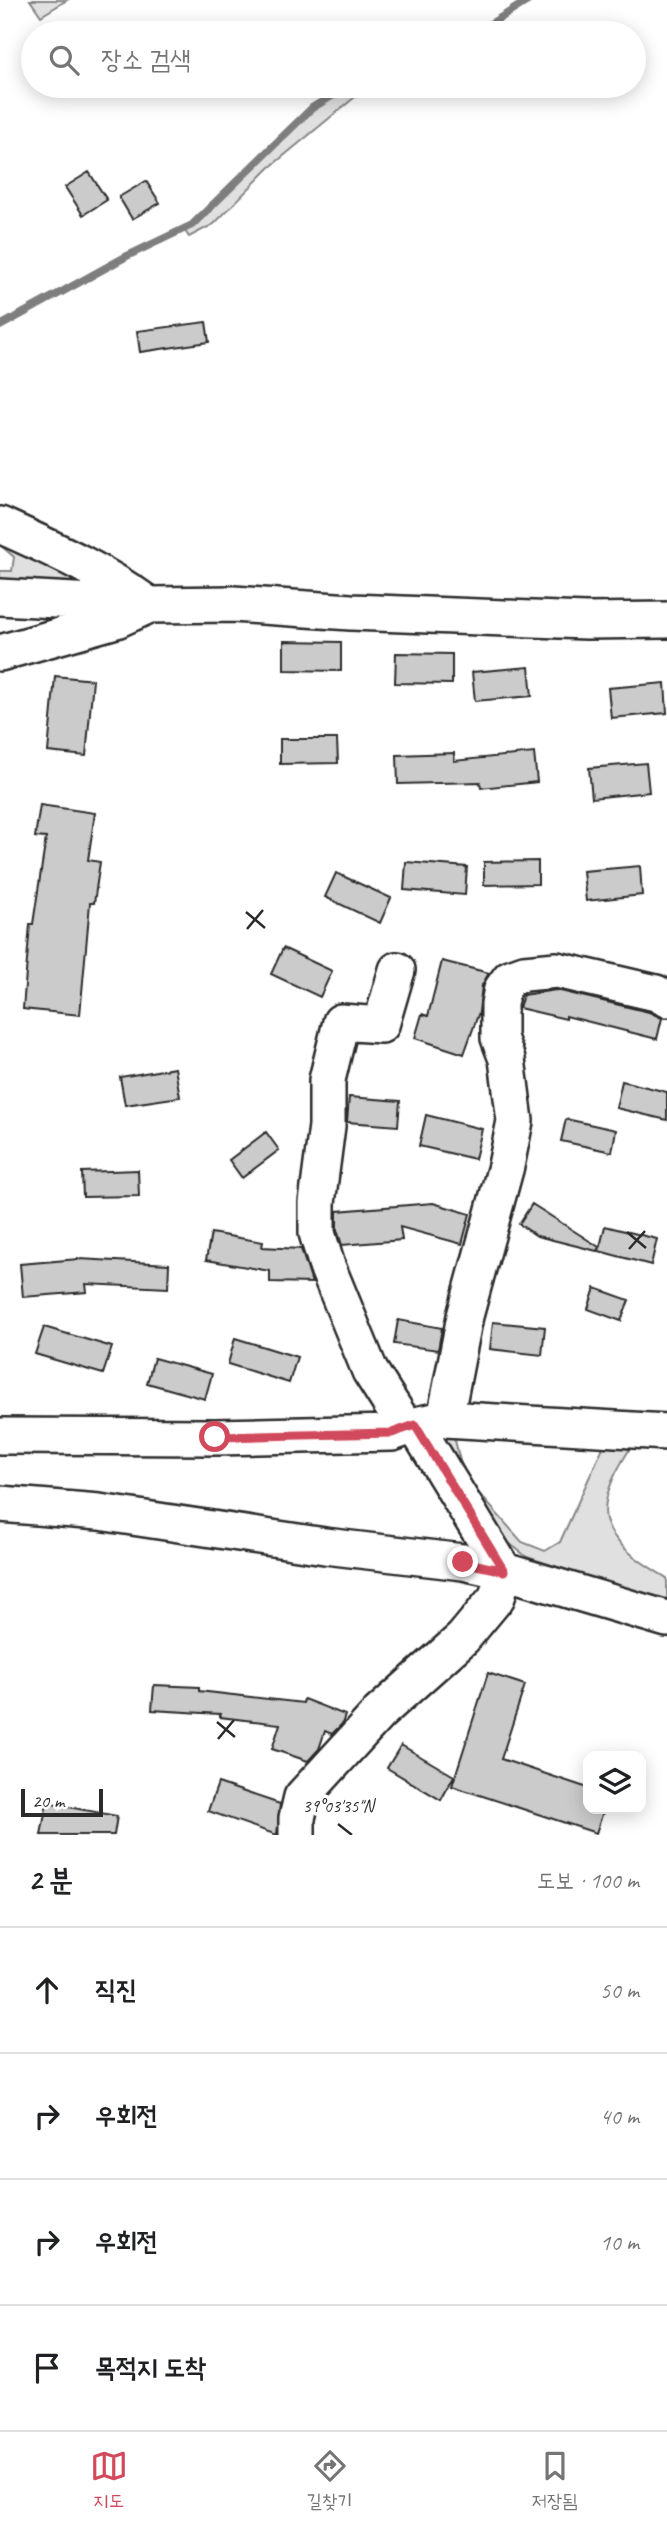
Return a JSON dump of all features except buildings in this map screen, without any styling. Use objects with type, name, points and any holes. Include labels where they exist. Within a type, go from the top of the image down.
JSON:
[{"type":"street","points":[[0,525],[80,561],[119,583],[149,605]]},
{"type":"street","points":[[0,597],[149,605],[233,604],[351,612],[586,621],[667,620]]},
{"type":"street","points":[[0,653],[116,620],[149,605]]},
{"type":"street","points":[[297,1835],[296,1818],[302,1797],[379,1713],[463,1637],[498,1597],[504,1571],[422,1424],[370,1371],[327,1266],[317,1233],[317,1203],[327,1126],[327,1080],[341,1022],[381,1025],[397,970]]},
{"type":"street","points":[[422,1424],[465,1316],[506,1166],[515,1121],[507,1059],[499,1038],[502,989],[510,978],[524,973],[556,970],[656,993],[667,999]]},
{"type":"street","points":[[0,1436],[215,1437],[392,1433],[422,1424],[667,1432]]},
{"type":"street","points":[[0,1504],[99,1512],[325,1546],[463,1562],[504,1571],[667,1619]]},
{"type":"shaded area","points":[[30,0],[67,0],[41,16]]},
{"type":"shaded area","points":[[332,98],[354,98],[269,168],[214,224],[189,237],[185,231],[313,109]]},
{"type":"shaded area","points":[[0,532],[110,592],[0,580],[0,571],[12,571],[14,557],[0,545]]},
{"type":"shaded area","points":[[452,1428],[460,1461],[469,1482],[522,1542],[545,1551],[560,1542],[608,1436],[637,1438],[612,1481],[605,1506],[606,1517],[609,1528],[620,1543],[635,1557],[667,1578],[667,1603],[527,1557],[500,1536],[434,1430]]},
{"type":"waterway","points":[[495,21],[529,0]]},
{"type":"waterway","points":[[0,326],[127,256],[192,225],[312,108],[328,98]]},
{"type":"route","points":[[215,1437],[392,1433],[415,1425],[504,1571],[463,1562]]}]
